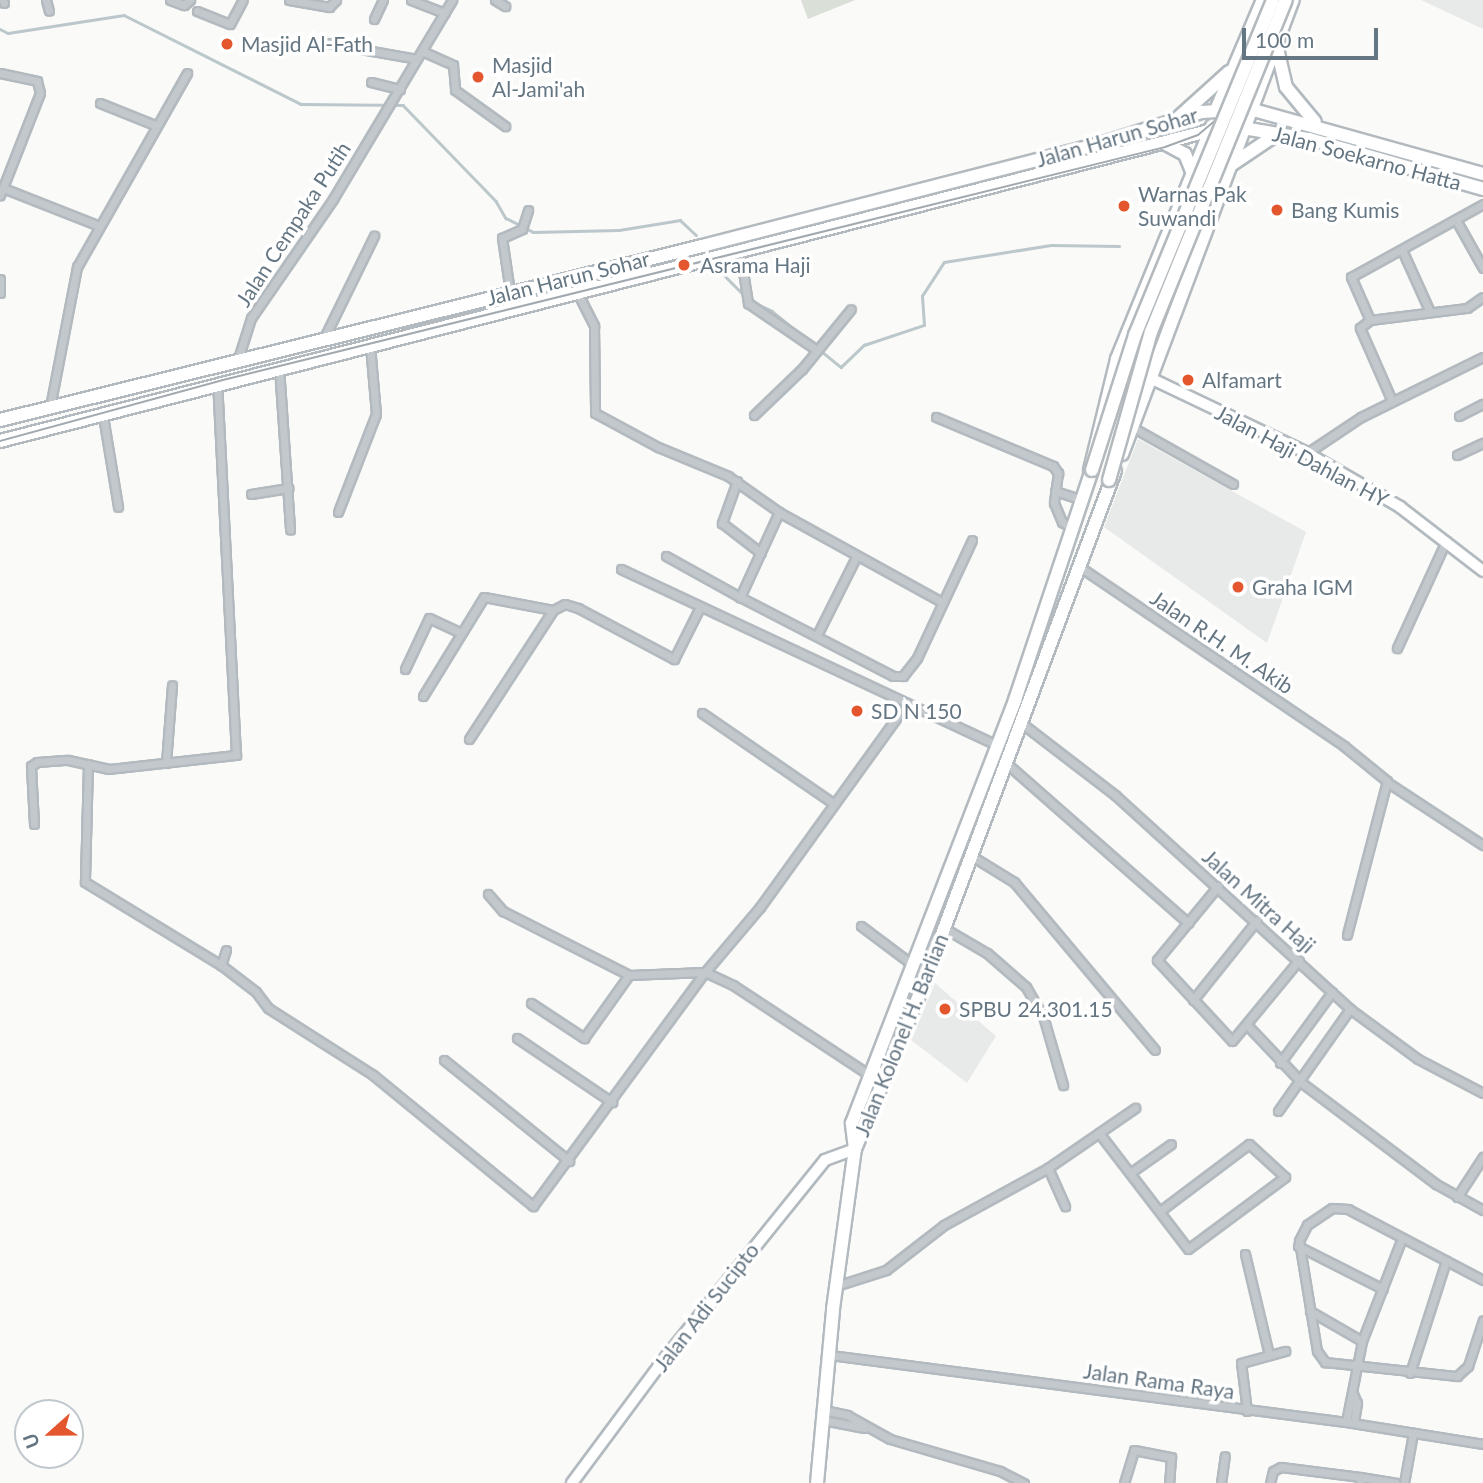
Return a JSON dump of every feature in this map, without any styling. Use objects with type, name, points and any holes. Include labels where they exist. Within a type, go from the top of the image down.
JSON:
[{"type":"highway","points":[[1091,471],[1091,452],[1117,359],[1208,131],[1220,114],[1232,70],[1263,0]]},
{"type":"highway","points":[[1091,471],[1135,335],[1273,0]]},
{"type":"highway","points":[[1109,481],[1151,332],[1286,0]]},
{"type":"highway","points":[[1109,481],[1293,0]]},
{"type":"highway","points":[[1276,40],[1286,88],[1319,126]]},
{"type":"highway","points":[[1232,70],[1241,82],[1260,82]]},
{"type":"highway","points":[[1172,123],[1232,70]]},
{"type":"highway","name":"Jalan Soekarno Hatta","points":[[1220,114],[1250,108],[1483,174]]},
{"type":"highway","points":[[1220,114],[1243,128]]},
{"type":"highway","name":"Jalan Harun Sohar","points":[[0,420],[795,222],[1172,123],[1220,114]]},
{"type":"highway","name":"Jalan Soekarno Hatta","points":[[1208,131],[1243,128],[1277,134],[1483,189]]},
{"type":"highway","name":"Jalan Harun Sohar","points":[[0,441],[103,416],[278,366],[578,294],[1208,131]]},
{"type":"highway","points":[[1228,168],[1277,134]]},
{"type":"highway","points":[[1166,144],[1185,154],[1192,172]]},
{"type":"highway","points":[[1187,185],[1203,183],[1217,194]]},
{"type":"highway","points":[[795,222],[799,237]]},
{"type":"highway","name":"Jalan Kolonel H. Barlian","points":[[878,1081],[886,1039],[997,745],[1074,530],[1091,471]]},
{"type":"highway","name":"Jalan Kolonel H. Barlian","points":[[817,1483],[836,1286],[855,1149],[850,1135],[852,1123],[899,1045],[1080,567],[1109,481]]},
{"type":"highway","points":[[886,1039],[899,1045]]},
{"type":"street","points":[[46,0],[49,11]]},
{"type":"street","points":[[170,0],[184,5],[190,0]]},
{"type":"street","points":[[197,11],[230,24],[243,0]]},
{"type":"street","points":[[289,0],[329,8],[337,0]]},
{"type":"street","points":[[374,19],[383,0]]},
{"type":"street","points":[[411,0],[446,13]]},
{"type":"street","points":[[371,82],[398,92],[452,0]]},
{"type":"street","points":[[495,0],[505,6]]},
{"type":"street","points":[[321,42],[417,59]]},
{"type":"street","points":[[422,51],[453,65],[455,90],[505,126]]},
{"type":"street","points":[[50,407],[72,280],[97,225],[187,73]]},
{"type":"street","points":[[0,74],[37,81],[40,93],[2,192],[97,225]]},
{"type":"street","name":"Jalan Cempaka Putih","points":[[237,362],[251,318],[333,199],[398,92]]},
{"type":"street","points":[[100,103],[155,125]]},
{"type":"street","points":[[1370,320],[1351,277],[1483,204]]},
{"type":"street","points":[[510,292],[502,238],[524,227],[528,210]]},
{"type":"street","points":[[1456,220],[1483,268]]},
{"type":"street","points":[[324,338],[374,236]]},
{"type":"street","points":[[1402,250],[1430,312]]},
{"type":"street","points":[[740,252],[744,293],[748,303],[818,348]]},
{"type":"street","points":[[0,279],[0,293]]},
{"type":"street","points":[[578,294],[594,326],[595,412],[659,447],[737,481],[779,512],[856,557],[940,601]]},
{"type":"street","points":[[1392,401],[1359,334],[1370,320],[1467,309],[1483,297]]},
{"type":"street","points":[[754,415],[851,309]]},
{"type":"street","points":[[338,512],[376,414],[370,346]]},
{"type":"street","points":[[1307,453],[1392,401],[1483,357]]},
{"type":"street","points":[[278,366],[290,530]]},
{"type":"street","name":"Jalan Haji Dahlan HY","points":[[1148,377],[1307,453],[1400,507],[1483,571]]},
{"type":"street","points":[[34,824],[33,764],[88,764],[109,769],[236,755],[217,383]]},
{"type":"street","points":[[1459,416],[1483,404]]},
{"type":"street","points":[[103,416],[118,507]]},
{"type":"street","points":[[936,417],[1054,466],[1058,473],[1055,491],[1060,518],[1074,530]]},
{"type":"street","points":[[1131,427],[1233,484]]},
{"type":"street","points":[[1457,455],[1483,443]]},
{"type":"street","points":[[737,481],[722,523],[761,553]]},
{"type":"street","points":[[251,494],[289,488]]},
{"type":"street","points":[[1055,491],[1082,500]]},
{"type":"street","points":[[740,597],[779,512]]},
{"type":"street","points":[[666,556],[893,676],[903,676],[917,658],[940,601],[972,540]]},
{"type":"street","points":[[1397,648],[1446,541]]},
{"type":"street","points":[[817,635],[856,557]]},
{"type":"street","name":"Jalan R.H. M. Akib","points":[[1080,567],[1344,746],[1387,781],[1483,845]]},
{"type":"street","points":[[621,569],[997,745]]},
{"type":"street","points":[[423,696],[485,596],[553,610]]},
{"type":"street","points":[[469,739],[553,610],[565,604],[578,608],[674,659],[700,607]]},
{"type":"street","points":[[405,668],[429,618],[461,633]]},
{"type":"street","points":[[166,763],[172,685]]},
{"type":"street","points":[[88,764],[85,882],[221,965],[256,992],[268,1008],[373,1075],[526,1205],[535,1205],[705,972],[760,907],[907,703]]},
{"type":"street","points":[[702,713],[833,803]]},
{"type":"street","name":"Jalan Mitra Haji","points":[[1020,722],[1115,795],[1257,920],[1350,1009],[1419,1059],[1483,1093]]},
{"type":"street","points":[[1005,762],[1188,923]]},
{"type":"street","points":[[1347,935],[1387,781]]},
{"type":"street","points":[[970,854],[1014,883],[1155,1050]]},
{"type":"street","points":[[1218,886],[1157,960],[1232,1041],[1299,960]]},
{"type":"street","points":[[488,894],[503,911],[629,975],[705,972],[733,985],[878,1081]]},
{"type":"street","points":[[1193,1000],[1257,920]]},
{"type":"street","points":[[861,926],[913,965]]},
{"type":"street","points":[[944,928],[987,953],[1026,987],[1042,1016],[1063,1085]]},
{"type":"street","points":[[221,965],[226,950]]},
{"type":"street","points":[[531,1003],[584,1038],[629,975]]},
{"type":"street","points":[[1280,1063],[1332,992]]},
{"type":"street","points":[[1278,1111],[1302,1083],[1350,1009]]},
{"type":"street","points":[[1247,1025],[1280,1063],[1302,1083],[1457,1198],[1483,1210]]},
{"type":"street","points":[[517,1038],[612,1102]]},
{"type":"street","points":[[444,1060],[569,1161]]},
{"type":"street","points":[[836,1286],[878,1274],[954,1219],[1048,1168],[1135,1108]]},
{"type":"street","points":[[1099,1133],[1188,1249],[1194,1249],[1285,1177],[1249,1144],[1160,1211]]},
{"type":"street","points":[[1130,1173],[1171,1144]]},
{"type":"street","name":"Jalan Adi Sucipto","points":[[572,1483],[658,1367],[825,1160],[855,1149]]},
{"type":"street","points":[[1457,1198],[1480,1169],[1483,1157]]},
{"type":"street","points":[[1048,1168],[1065,1206]]},
{"type":"street","points":[[1483,1280],[1337,1208],[1307,1225],[1298,1246],[1318,1358],[1356,1368],[1448,1378],[1463,1373],[1483,1320]]},
{"type":"street","points":[[1350,1423],[1362,1341],[1402,1238]]},
{"type":"street","points":[[1298,1246],[1382,1289]]},
{"type":"street","points":[[1245,1254],[1269,1355]]},
{"type":"street","points":[[1410,1373],[1446,1261]]},
{"type":"street","points":[[1310,1311],[1362,1341]]},
{"type":"street","points":[[1247,1411],[1241,1363],[1284,1351]]},
{"type":"street","name":"Jalan Rama Raya","points":[[830,1356],[1350,1423],[1483,1444]]},
{"type":"street","points":[[823,1415],[847,1415],[865,1428],[1019,1482]]},
{"type":"street","points":[[1404,1483],[1413,1433]]},
{"type":"street","points":[[1124,1483],[1134,1450],[1171,1457],[1169,1483]]},
{"type":"street","points":[[1222,1483],[1225,1456]]},
{"type":"street","points":[[1270,1483],[1273,1471],[1281,1467],[1396,1483]]},
{"type":"street","points":[[1316,1483],[1318,1472]]},
{"type":"shaded area","points":[[801,0],[855,0],[808,19]]},
{"type":"shaded area","points":[[1421,0],[1483,0],[1483,29]]},
{"type":"shaded area","name":"Graha IGM","points":[[1138,439],[1306,532],[1267,643],[1104,527]]},
{"type":"shaded area","name":"SPBU 24.301.15","points":[[935,983],[996,1036],[967,1083],[911,1040]]},
{"type":"waterway","points":[[0,29],[8,33],[124,15],[301,104],[403,105],[496,201],[506,218],[533,232],[619,230],[680,220],[696,235]]},
{"type":"waterway","points":[[750,301],[772,311],[841,367],[864,345],[924,325],[922,296],[944,262],[1051,245],[1119,246]]},
{"type":"waterway","points":[[723,274],[745,296]]},
{"type":"tram line","points":[[0,441],[227,379],[1165,147],[1198,135],[1231,107],[1248,81],[1281,0]]},
{"type":"place","name":"Masjid Al-Fath","points":[[227,44]]},
{"type":"place","name":"Masjid Al-Jami'ah","points":[[478,77]]},
{"type":"place","name":"Warnas Pak Suwandi","points":[[1124,206]]},
{"type":"place","name":"Bang Kumis","points":[[1277,210]]},
{"type":"place","name":"Asrama Haji","points":[[684,265]]},
{"type":"place","name":"Alfamart","points":[[1188,380]]},
{"type":"place","name":"Graha IGM","points":[[1238,587]]},
{"type":"place","name":"SD N 150","points":[[857,711]]},
{"type":"place","name":"SPBU 24.301.15","points":[[945,1009]]}]
